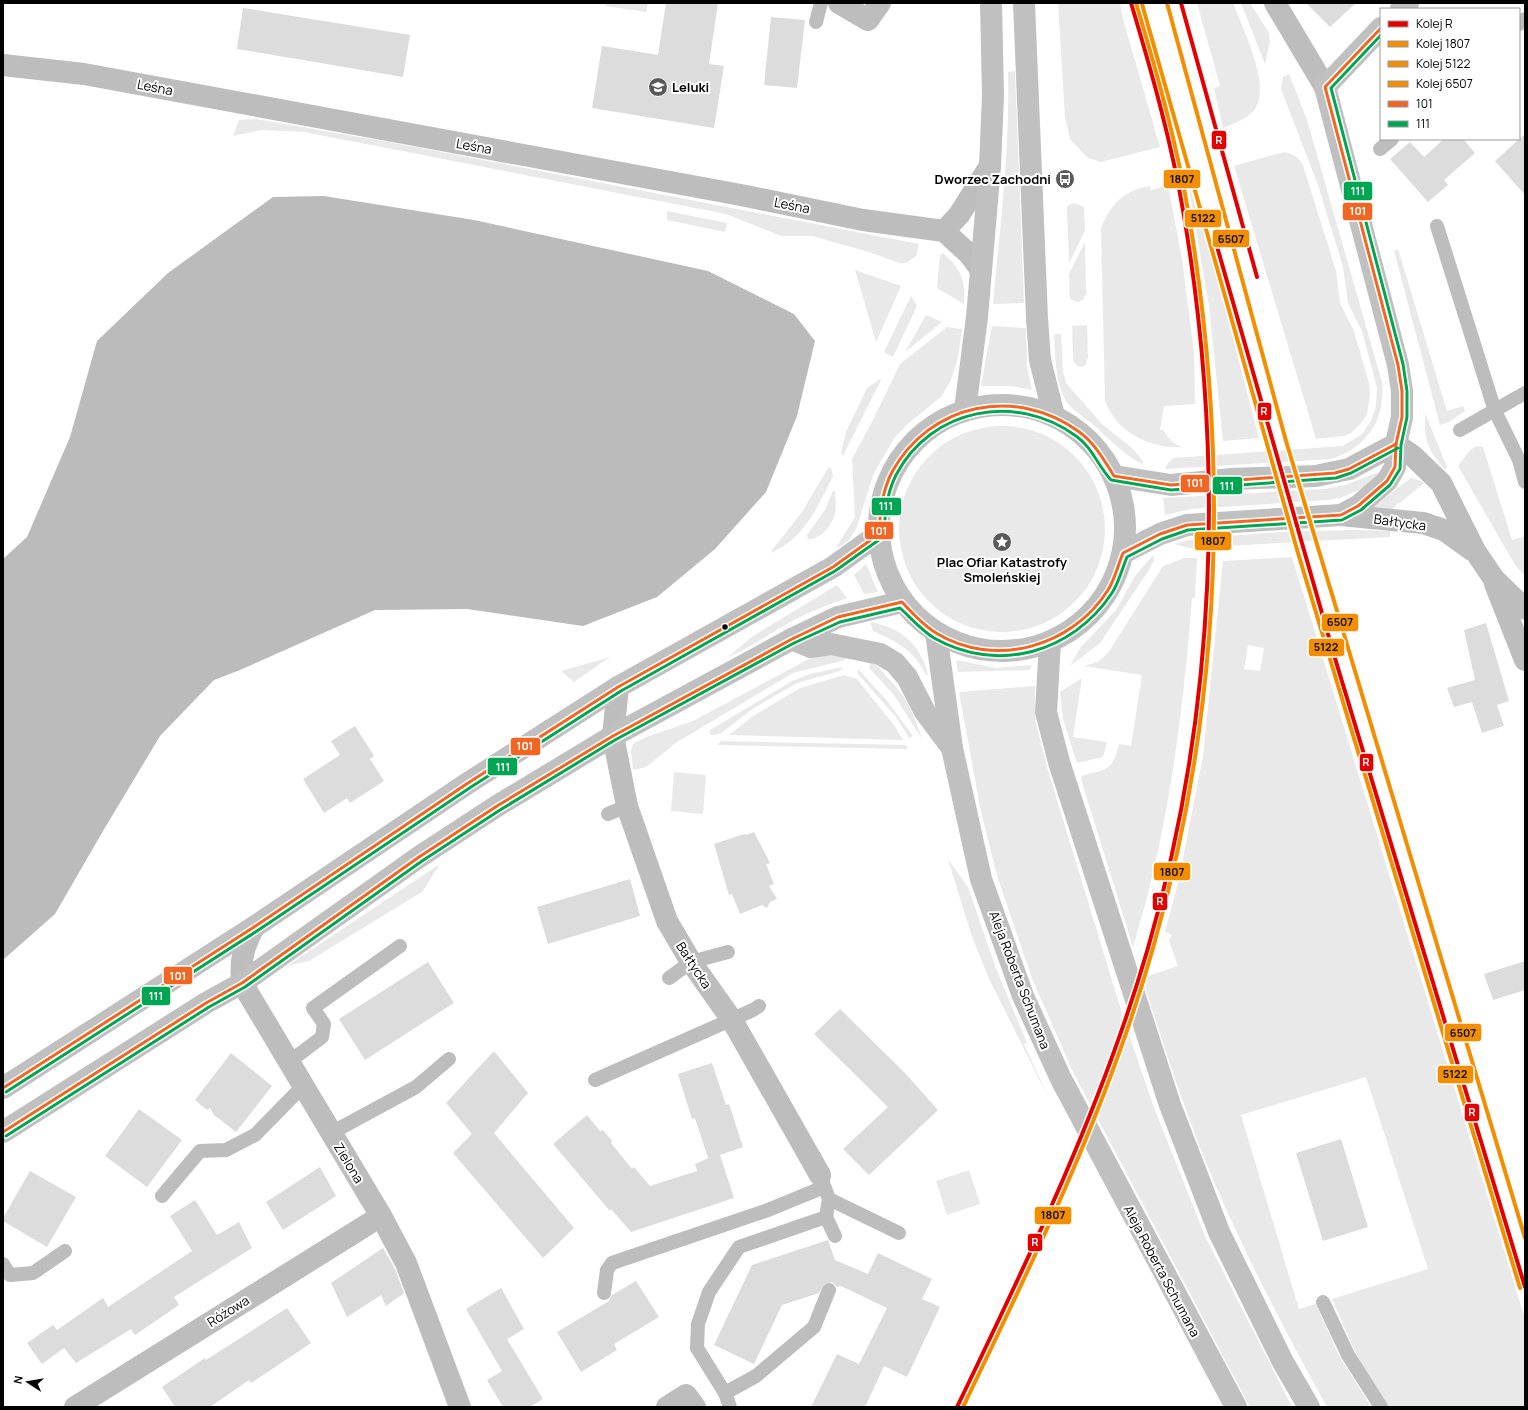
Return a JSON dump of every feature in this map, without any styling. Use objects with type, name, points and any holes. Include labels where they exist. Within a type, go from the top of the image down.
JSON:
[{"type":"main road","points":[[965,410],[977,317],[990,166],[993,95],[992,3]]},
{"type":"main road","points":[[1024,3],[1040,360],[1054,416]]},
{"type":"main road","points":[[1325,86],[1380,29]]},
{"type":"main road","name":"Bałtycka","points":[[1123,553],[1160,534],[1187,525],[1341,515],[1358,506],[1388,481],[1395,467],[1396,444],[1402,417],[1402,391],[1398,365],[1325,86]]},
{"type":"main road","points":[[1010,405],[1033,408],[1054,416],[1078,431],[1099,452],[1114,476],[1122,501],[1125,527],[1123,553],[1109,590],[1084,620],[1050,642],[1022,650],[992,652],[963,646],[936,633],[918,619],[902,602],[890,581],[884,564],[879,534],[881,502],[892,471],[911,445],[936,424],[965,410],[987,406],[1010,405]]},
{"type":"main road","points":[[1114,476],[1171,484],[1232,479],[1316,476],[1349,470],[1396,444]]},
{"type":"main road","points":[[3,1088],[254,927],[455,791],[618,687],[833,567],[879,534]]},
{"type":"main road","points":[[3,1132],[206,1004],[242,983],[419,857],[497,806],[613,736],[792,639],[838,618],[902,602]]},
{"type":"main road","name":"Aleja Roberta Schumana","points":[[936,633],[952,748],[981,878],[1023,996],[1060,1079],[1236,1407]]},
{"type":"main road","points":[[792,639],[811,647],[831,644],[880,654],[895,663],[907,677],[925,712],[952,748]]},
{"type":"main road","points":[[1050,642],[1046,712],[1059,762],[1170,1105],[1219,1232],[1284,1362],[1309,1407]]},
{"type":"street","points":[[839,3],[868,20],[880,3]]},
{"type":"street","points":[[1275,3],[1325,86]]},
{"type":"street","name":"Leśna","points":[[3,65],[84,74],[740,195],[863,220],[944,231]]},
{"type":"street","points":[[981,270],[969,254],[944,231],[959,215],[990,166]]},
{"type":"street","points":[[1396,444],[1413,456],[1441,483],[1474,552],[1494,579],[1525,610]]},
{"type":"street","name":"Bałtycka","points":[[1341,515],[1423,523],[1444,530],[1474,552]]},
{"type":"street","points":[[1494,579],[1525,660]]},
{"type":"street","name":"Bałtycka","points":[[618,687],[613,736],[618,810],[667,921],[691,962],[732,1020],[824,1187]]},
{"type":"street","name":"Zielona","points":[[254,927],[245,944],[241,964],[242,983],[381,1216],[406,1263],[460,1407]]},
{"type":"street","name":"Różowa","points":[[74,1407],[381,1216]]},
{"type":"street","points":[[666,1407],[686,1395],[695,1407]]},
{"type":"lane","points":[[816,22],[821,3]]},
{"type":"lane","points":[[1380,149],[1391,140]]},
{"type":"lane","points":[[1437,226],[1495,411],[1519,460],[1525,482]]},
{"type":"lane","points":[[1460,430],[1525,393]]},
{"type":"lane","points":[[289,1062],[322,1037],[324,1024],[313,1008],[400,946]]},
{"type":"lane","points":[[669,978],[691,962],[728,952]]},
{"type":"lane","points":[[596,1080],[732,1020],[759,1006]]},
{"type":"lane","points":[[331,1133],[416,1087],[449,1059]]},
{"type":"lane","points":[[162,1196],[200,1151],[226,1150],[255,1135],[303,1086]]},
{"type":"lane","points":[[824,1187],[826,1217],[835,1236]]},
{"type":"lane","points":[[824,1187],[899,1233]]},
{"type":"lane","points":[[604,1293],[607,1270],[612,1263],[768,1210],[824,1187]]},
{"type":"lane","points":[[730,1407],[724,1393],[697,1348],[698,1324],[709,1292],[739,1247],[826,1217]]},
{"type":"lane","points":[[3,1264],[10,1275],[33,1273],[66,1251]]},
{"type":"lane","points":[[724,1393],[756,1376],[814,1327],[828,1290]]},
{"type":"lane","points":[[1323,1302],[1348,1355],[1381,1407]]},
{"type":"shaded area","points":[[606,3],[648,3],[646,12],[606,6]]},
{"type":"shaded area","points":[[1058,3],[1120,3],[1123,19],[1160,147],[1101,162],[1088,158],[1070,139],[1065,118]]},
{"type":"shaded area","points":[[1197,3],[1233,3],[1254,57],[1258,72],[1260,87],[1259,99],[1255,109],[1245,118],[1223,128],[1214,88],[1220,86]]},
{"type":"shaded area","points":[[1241,3],[1250,3],[1269,33],[1270,42],[1265,64]]},
{"type":"shaded area","points":[[1015,71],[1024,303],[993,304],[1006,159],[1008,72]]},
{"type":"shaded area","points":[[1289,74],[1307,120],[1382,382],[1381,408],[1372,430],[1364,440],[1355,448],[1331,459],[1165,469],[1173,458],[1343,446],[1362,434],[1371,421],[1376,406],[1377,388],[1362,331],[1348,303],[1343,267],[1318,185],[1281,89],[1283,77]]},
{"type":"shaded area","points":[[256,119],[405,145],[919,244],[916,256],[906,263],[899,263],[869,252],[812,236],[782,236],[726,214],[304,132],[262,130],[233,136],[239,120]]},
{"type":"shaded area","points":[[1284,152],[1295,156],[1303,165],[1336,271],[1340,303],[1354,331],[1369,383],[1370,394],[1367,414],[1362,422],[1351,433],[1344,436],[1316,439],[1234,166]]},
{"type":"shaded area","points":[[1188,183],[1209,248],[1259,438],[1223,441],[1209,306]]},
{"type":"shaded area","points":[[1168,185],[1182,259],[1194,353],[1195,404],[1164,406],[1160,430],[1163,430],[1169,439],[1174,443],[1183,447],[1159,445],[1136,437],[1117,422],[1110,412],[1105,400],[1101,228],[1114,205],[1126,195],[1141,188],[1150,186],[1151,190]]},
{"type":"shaded area","points":[[324,196],[474,220],[708,271],[794,314],[815,341],[797,416],[766,492],[715,549],[657,597],[583,626],[467,609],[375,610],[214,680],[160,736],[55,914],[3,960],[3,559],[27,537],[70,437],[97,341],[168,273],[273,197]]},
{"type":"shaded area","points":[[1074,203],[1084,207],[1085,231],[1069,263],[1067,206]]},
{"type":"shaded area","points":[[667,211],[727,223],[725,232],[667,220]]},
{"type":"shaded area","points":[[1085,242],[1086,294],[1083,300],[1077,302],[1070,299],[1069,274]]},
{"type":"shaded area","points":[[1398,249],[1447,411],[1463,406],[1465,411],[1449,422],[1440,425],[1394,251]]},
{"type":"shaded area","points":[[943,253],[958,270],[961,276],[964,288],[964,304],[937,288],[940,255]]},
{"type":"shaded area","points":[[855,270],[901,286],[876,342]]},
{"type":"shaded area","points":[[911,296],[917,306],[893,357],[884,352]]},
{"type":"shaded area","points":[[926,315],[942,322],[905,352]]},
{"type":"shaded area","points":[[1087,325],[1088,358],[1085,366],[1079,367],[1074,362],[1073,357],[1072,326]]},
{"type":"shaded area","points":[[992,326],[1026,328],[1027,366],[1032,390],[1011,386],[981,386]]},
{"type":"shaded area","points":[[947,327],[962,329],[958,357],[951,380],[941,397],[910,422],[895,437],[874,473],[856,529],[849,540],[838,548],[837,546],[855,517],[852,459],[900,364]]},
{"type":"shaded area","points":[[1054,334],[1061,334],[1063,371],[1066,383],[1102,424],[1133,449],[1143,461],[1142,464],[1118,448],[1094,425],[1074,410],[1065,399],[1061,391],[1057,372]]},
{"type":"shaded area","points":[[882,378],[843,456],[841,453],[846,432],[867,388]]},
{"type":"shaded area","points":[[1425,413],[1447,467],[1445,470],[1430,450],[1425,431]]},
{"type":"shaded area","points":[[992,426],[1012,426],[1032,430],[1051,438],[1068,449],[1082,463],[1093,480],[1101,499],[1105,519],[1105,539],[1101,559],[1093,578],[1082,595],[1068,609],[1051,620],[1032,628],[1012,632],[992,632],[972,628],[953,620],[936,609],[922,595],[911,578],[903,559],[899,539],[899,519],[903,499],[911,480],[922,463],[936,449],[953,438],[972,430]]},
{"type":"shaded area","points":[[1477,446],[1483,447],[1512,540],[1525,536],[1525,576],[1515,565],[1458,466],[1470,450]]},
{"type":"shaded area","points":[[831,467],[833,476],[808,521],[792,540],[770,553],[802,512],[828,468]]},
{"type":"shaded area","points":[[1379,472],[1380,474],[1361,489],[1340,498],[1191,509],[1165,515],[1163,498],[1325,489],[1345,485]]},
{"type":"shaded area","points":[[1411,478],[1424,483],[1392,509],[1374,508],[1374,506]]},
{"type":"shaded area","points":[[833,491],[835,491],[836,508],[831,523],[821,535],[813,539],[808,539],[807,535],[825,510]]},
{"type":"shaded area","points":[[1354,530],[1390,531],[1390,537],[1189,548],[1174,544],[1198,538],[1282,532]]},
{"type":"shaded area","points":[[1153,555],[1154,560],[1149,570],[1100,643],[1070,666],[1080,648],[1116,610],[1135,576]]},
{"type":"shaded area","points":[[1292,557],[1525,1319],[1525,1407],[1386,1407],[1357,1354],[1332,1299],[1428,1269],[1366,1077],[1241,1115],[1299,1309],[1316,1304],[1338,1354],[1371,1407],[1327,1407],[1277,1314],[1231,1220],[1186,1111],[1142,978],[1178,966],[1169,941],[1172,935],[1165,932],[1179,879],[1203,756],[1223,561]],"holes":[[[1248,645],[1264,648],[1260,671],[1244,669]]]},
{"type":"shaded area","points":[[1184,558],[1197,558],[1195,598],[1192,598],[1179,730],[1165,818],[1156,861],[1133,947],[1081,779],[1082,776],[1107,768],[1117,753],[1119,744],[1131,746],[1142,675],[1084,666],[1098,662],[1108,653],[1163,566]]},
{"type":"shaded area","points":[[866,564],[878,592],[864,594],[854,575]]},
{"type":"shaded area","points":[[837,585],[847,598],[802,616],[744,650],[728,657],[753,636]]},
{"type":"shaded area","points":[[870,622],[891,628],[908,639],[915,646],[925,664],[928,675],[926,675],[916,659],[904,648],[873,631]]},
{"type":"shaded area","points":[[841,653],[846,655],[845,660],[793,673],[677,742],[646,767],[633,770],[631,751],[633,744],[646,737],[693,721],[807,660],[819,656]]},
{"type":"shaded area","points":[[610,657],[574,682],[561,671]]},
{"type":"shaded area","points":[[956,660],[996,668],[1031,665],[1030,670],[958,672]]},
{"type":"shaded area","points":[[871,662],[881,670],[905,699],[922,739],[894,695],[869,668]]},
{"type":"shaded area","points":[[843,667],[840,671],[797,683],[754,708],[720,734],[711,735],[709,732],[792,681],[810,674]]},
{"type":"shaded area","points":[[857,670],[861,672],[888,702],[913,736],[909,738],[896,717],[858,674]]},
{"type":"shaded area","points":[[844,675],[857,679],[894,725],[903,740],[729,735],[753,716],[800,688]]},
{"type":"shaded area","points":[[1082,678],[1073,737],[1107,742],[1103,757],[1077,763],[1063,719],[1060,692]]},
{"type":"shaded area","points":[[1035,686],[1035,720],[1047,767],[1125,1023],[1153,1105],[1205,1236],[1292,1407],[1250,1407],[1074,1074],[1033,981],[998,879],[981,812],[959,692]]},
{"type":"shaded area","points":[[721,741],[906,745],[908,749],[717,745]]},
{"type":"shaded area","points":[[674,772],[706,775],[703,814],[671,811]]},
{"type":"shaded area","points":[[948,859],[968,887],[995,966],[1027,1043],[1024,1044],[1050,1101],[989,979],[971,934]]},
{"type":"shaded area","points":[[440,864],[422,892],[309,961],[287,966]]},
{"type":"shaded area","points":[[969,1170],[980,1204],[947,1215],[936,1181]]},
{"type":"building","name":"Leluki","points":[[666,3],[718,3],[709,64],[724,66],[714,128],[592,108],[602,46],[658,55]]},
{"type":"building","points":[[1306,3],[1356,3],[1330,27]]},
{"type":"building","points":[[243,8],[410,35],[403,77],[237,49]]},
{"type":"building","points":[[771,17],[805,20],[797,88],[764,85]]},
{"type":"building","points":[[1525,134],[1525,195],[1495,161]]},
{"type":"building","points":[[1443,140],[1464,140],[1475,153],[1444,180],[1448,185],[1428,202],[1390,159],[1410,142],[1424,157]]},
{"type":"building","points":[[1486,623],[1509,701],[1497,705],[1504,726],[1482,733],[1472,702],[1454,707],[1447,688],[1475,680],[1464,630]]},
{"type":"building","points":[[355,726],[374,756],[370,759],[384,781],[350,803],[347,798],[324,813],[303,779],[340,755],[331,741]]},
{"type":"building","points":[[754,832],[770,863],[766,864],[774,884],[769,886],[777,899],[770,902],[767,908],[762,905],[740,914],[732,894],[729,895],[714,844]]},
{"type":"building","points":[[630,879],[640,916],[548,944],[537,907]]},
{"type":"building","points":[[1525,961],[1525,990],[1493,1000],[1484,974]]},
{"type":"building","points":[[428,962],[454,1003],[365,1060],[339,1019]]},
{"type":"building","points":[[840,1009],[904,1072],[938,1110],[869,1175],[843,1149],[888,1107],[814,1034]]},
{"type":"building","points":[[494,1051],[528,1093],[494,1133],[574,1228],[543,1258],[453,1153],[472,1134],[446,1103]]},
{"type":"building","points":[[231,1053],[272,1086],[236,1132],[214,1115],[210,1108],[207,1110],[195,1100]]},
{"type":"building","points":[[712,1063],[726,1105],[729,1104],[743,1147],[720,1155],[734,1198],[631,1232],[611,1209],[610,1211],[553,1144],[587,1115],[600,1131],[603,1130],[612,1141],[611,1143],[632,1169],[634,1167],[650,1186],[697,1171],[695,1164],[711,1157],[708,1158],[695,1118],[692,1119],[678,1074]]},
{"type":"building","points":[[139,1109],[182,1140],[147,1187],[105,1156]]},
{"type":"building","points":[[1341,1139],[1368,1227],[1323,1241],[1296,1153]]},
{"type":"building","points":[[320,1167],[336,1196],[283,1230],[266,1202]]},
{"type":"building","points":[[30,1171],[76,1197],[47,1247],[3,1221],[3,1218]]},
{"type":"building","points":[[195,1200],[217,1235],[239,1222],[252,1248],[174,1297],[179,1305],[135,1335],[131,1329],[76,1363],[64,1348],[42,1364],[27,1343],[53,1325],[57,1330],[103,1298],[108,1307],[192,1251],[170,1216]]},
{"type":"building","points":[[828,1240],[835,1260],[868,1274],[878,1253],[932,1279],[922,1299],[940,1307],[907,1377],[884,1366],[865,1407],[811,1407],[837,1354],[859,1364],[887,1308],[841,1286],[837,1287],[832,1282],[824,1284],[819,1293],[782,1305],[754,1364],[714,1345],[752,1265]]},
{"type":"building","points":[[383,1248],[395,1269],[404,1293],[386,1306],[381,1295],[347,1317],[331,1283]]},
{"type":"building","points":[[636,1281],[659,1317],[614,1344],[617,1350],[581,1372],[557,1332],[609,1301],[612,1295]]},
{"type":"building","points":[[501,1288],[524,1329],[507,1339],[543,1399],[530,1407],[503,1407],[487,1380],[502,1371],[466,1309]]},
{"type":"building","points":[[287,1308],[311,1343],[251,1383],[249,1380],[210,1407],[175,1407],[162,1387],[205,1358],[206,1360]]},
{"type":"rail line","name":"R","points":[[957,1407],[1011,1295],[1062,1181],[1109,1066],[1130,1007],[1148,948],[1171,858],[1188,767],[1201,676],[1207,584],[1209,492],[1205,399],[1197,307],[1184,216],[1174,162],[1154,82],[1131,3]]},
{"type":"rail line","name":"1807","points":[[963,1407],[1017,1295],[1068,1181],[1092,1124],[1135,1007],[1153,948],[1176,858],[1194,767],[1206,676],[1212,584],[1214,492],[1210,400],[1202,308],[1189,216],[1179,162],[1159,82],[1136,3]]},
{"type":"rail line","name":"6507","points":[[1167,3],[1286,441],[1525,1238]]},
{"type":"rail line","name":"R","points":[[1181,3],[1257,277]]},
{"type":"rail line","name":"5122","points":[[1142,4],[1298,553],[1520,1288]]},
{"type":"rail line","name":"R","points":[[1214,236],[1334,655],[1525,1287]]},
{"type":"transit line","name":"101","points":[[3,1132],[206,1003],[242,983],[419,857],[497,806],[613,736],[792,639],[838,617],[902,602],[931,630],[959,644],[983,649],[1007,650],[1031,646],[1053,638],[1074,626],[1093,610],[1108,590],[1115,577],[1123,553],[1160,534],[1187,525],[1341,515],[1358,506],[1387,481],[1395,467],[1396,444],[1402,417],[1402,391],[1398,365],[1325,87],[1380,29]]},
{"type":"transit line","name":"111","points":[[6,1136],[209,1007],[245,987],[422,861],[500,810],[615,740],[794,643],[840,622],[900,608],[929,635],[958,649],[983,655],[1008,655],[1032,652],[1055,643],[1076,630],[1095,614],[1112,593],[1119,580],[1127,557],[1162,539],[1188,530],[1342,520],[1361,510],[1390,485],[1400,469],[1401,445],[1407,417],[1407,391],[1403,364],[1331,88],[1380,36]]},
{"type":"transit line","name":"101","points":[[3,1088],[254,927],[468,783],[618,687],[833,567],[879,534],[884,494],[892,472],[908,449],[928,430],[951,417],[976,409],[1001,406],[1028,409],[1053,417],[1084,435],[1098,452],[1114,476],[1171,485],[1335,473],[1349,469],[1396,444]]},
{"type":"transit line","name":"111","points":[[6,1092],[257,931],[471,787],[621,691],[835,571],[883,537],[887,502],[891,486],[896,475],[911,452],[930,434],[953,422],[977,414],[1002,411],[1027,414],[1052,422],[1082,440],[1111,480],[1171,490],[1336,478],[1351,473],[1398,448]]},
{"type":"place","name":"Leluki","points":[[658,87]]},
{"type":"place","name":"Dworzec Zachodni","points":[[1065,179]]},
{"type":"place","name":"Plac Ofiar Katastrofy Smoleńskiej","points":[[1002,542]]}]
